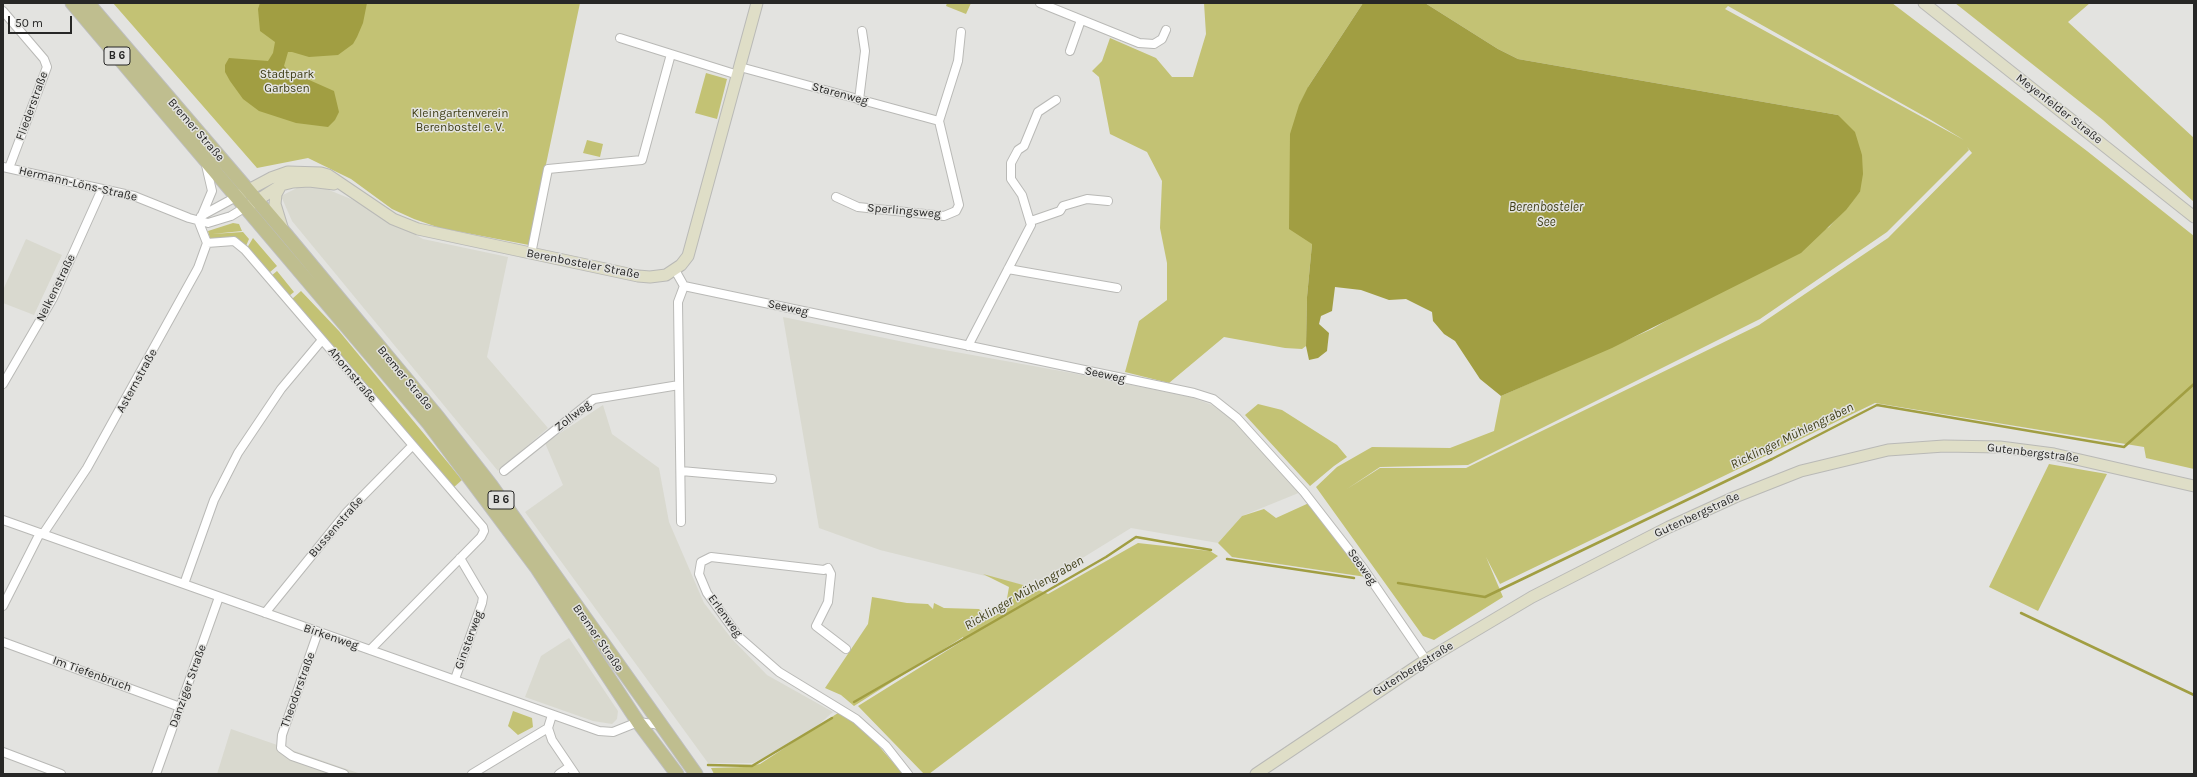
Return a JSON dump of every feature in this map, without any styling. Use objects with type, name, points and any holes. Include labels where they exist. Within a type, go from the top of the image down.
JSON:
[{"type":"main road","name":"Bremer Straße","points":[[72,3],[244,208],[429,424],[465,470],[536,567],[638,722],[677,774]]},
{"type":"main road","name":"Bremer Straße","points":[[88,3],[248,189],[438,417],[491,485],[602,645],[662,725],[696,774]]},
{"type":"street","points":[[681,522],[678,302],[684,286],[675,270],[685,261],[688,256],[757,3]]},
{"type":"street","points":[[1040,3],[1139,43],[1154,44],[1162,39],[1166,30]]},
{"type":"street","name":"Meyenfelder Straße","points":[[1924,3],[2194,217]]},
{"type":"street","name":"Fliederstraße","points":[[3,11],[44,59],[47,67],[6,167]]},
{"type":"street","points":[[1070,51],[1082,20]]},
{"type":"street","points":[[859,100],[865,52],[862,31]]},
{"type":"street","points":[[939,121],[958,61],[961,32]]},
{"type":"street","name":"Starenweg","points":[[620,38],[671,54],[939,121]]},
{"type":"street","points":[[531,254],[548,169],[642,160],[671,54]]},
{"type":"street","points":[[968,346],[1029,232],[1031,221],[1022,195],[1011,179],[1011,163],[1018,150],[1024,146],[1038,112],[1056,100]]},
{"type":"street","name":"Sperlingsweg","points":[[836,198],[858,207],[944,216],[952,214],[958,205],[939,121]]},
{"type":"street","points":[[204,160],[212,191],[200,217],[207,243]]},
{"type":"street","name":"Hermann-Löns-Straße","points":[[6,167],[134,196],[200,217],[208,223],[244,208]]},
{"type":"street","name":"Berenbosteler Straße","points":[[236,197],[248,189],[288,172],[320,173],[328,175],[342,186],[386,214],[413,227],[438,235],[638,276],[660,276],[675,270]]},
{"type":"street","name":"Berenbosteler Straße","points":[[244,208],[281,185],[309,181],[342,186]]},
{"type":"street","points":[[281,185],[276,194],[275,204],[284,232]]},
{"type":"street","name":"Nelkenstraße","points":[[3,384],[6,374],[53,298],[102,189]]},
{"type":"street","points":[[200,217],[236,197]]},
{"type":"street","points":[[1031,221],[1060,211],[1063,206],[1087,199],[1094,201],[1108,201]]},
{"type":"street","name":"Ahornstraße","points":[[207,243],[230,241],[240,245],[483,527],[484,531],[481,537],[460,558]]},
{"type":"street","name":"Asternstraße","points":[[3,606],[41,534],[87,468],[122,409],[198,268],[207,243]]},
{"type":"street","points":[[1008,269],[1117,288]]},
{"type":"street","name":"Seeweg","points":[[684,286],[1194,393],[1213,399],[1222,406],[1304,492],[1363,568],[1426,660]]},
{"type":"street","points":[[184,584],[214,500],[238,453],[281,389],[322,340]]},
{"type":"street","name":"Zollweg","points":[[504,471],[594,399],[679,385]]},
{"type":"street","name":"Bussenstraße","points":[[266,613],[342,518],[412,446]]},
{"type":"street","name":"Gutenbergstraße","points":[[1256,774],[1426,660],[1532,597],[1669,527],[1735,497],[1801,471],[1845,459],[1902,449],[1944,446],[2000,447],[2054,454],[2194,486]]},
{"type":"street","points":[[681,471],[772,479]]},
{"type":"street","name":"Birkenweg","points":[[3,520],[455,679],[552,715],[606,732],[621,730],[638,722]]},
{"type":"street","name":"Erlenweg","points":[[846,649],[816,626],[828,602],[831,574],[828,568],[824,570],[711,556],[701,562],[699,574],[707,593],[739,637],[763,660],[783,675],[856,719],[886,746],[908,774]]},
{"type":"street","points":[[370,650],[460,558]]},
{"type":"street","name":"Ginsterweg","points":[[455,679],[482,603],[481,592],[460,558]]},
{"type":"street","name":"Danziger Straße","points":[[156,774],[219,597]]},
{"type":"street","name":"Theodorstraße","points":[[318,632],[282,735],[281,748],[292,756],[344,774]]},
{"type":"street","name":"Im Tiefenbruch","points":[[3,642],[180,707]]},
{"type":"street","points":[[552,715],[548,728],[552,740],[575,774]]},
{"type":"street","points":[[638,722],[662,725]]},
{"type":"street","points":[[472,774],[548,728]]},
{"type":"street","points":[[3,752],[61,774]]},
{"type":"street","points":[[559,774],[570,767]]},
{"type":"shaded area","points":[[319,186],[356,201],[423,239],[508,257],[487,357],[548,428],[498,471],[292,221],[281,196],[299,187]]},
{"type":"shaded area","points":[[26,239],[62,255],[34,315],[3,303],[3,290]]},
{"type":"shaded area","points":[[783,317],[928,347],[1072,373],[1191,397],[1212,405],[1236,422],[1301,492],[1242,516],[1218,543],[1131,528],[1034,588],[880,550],[819,528]]},
{"type":"shaded area","points":[[603,405],[612,434],[659,468],[669,522],[704,603],[732,639],[767,675],[833,712],[798,743],[753,763],[708,763],[525,512],[563,485],[545,443]]},
{"type":"shaded area","points":[[569,638],[618,711],[617,719],[612,724],[593,721],[525,697],[541,656]]},
{"type":"shaded area","points":[[231,729],[361,774],[217,774]]},
{"type":"green space","points":[[113,3],[580,3],[529,245],[440,228],[414,219],[392,209],[351,179],[308,158],[257,168]]},
{"type":"green space","points":[[947,3],[971,3],[966,14],[946,6]]},
{"type":"green space","points":[[1204,3],[1363,3],[1308,87],[1312,244],[1307,297],[1306,346],[1302,349],[1285,348],[1224,337],[1169,383],[1125,372],[1139,321],[1167,300],[1167,263],[1160,228],[1162,181],[1147,152],[1110,134],[1099,77],[1092,71],[1102,61],[1110,38],[1156,58],[1172,77],[1193,77],[1206,34]]},
{"type":"green space","points":[[1425,3],[1892,3],[2087,151],[2194,236],[2194,469],[2146,458],[2144,447],[1875,403],[1500,584],[1486,557],[1503,597],[1434,640],[1423,636],[1316,487],[1337,467],[1372,447],[1450,448],[1494,431],[1501,396],[1652,329],[1829,227],[1860,192],[1838,115],[1518,59],[1498,49]],"holes":[[[1728,6],[1931,120],[1964,140],[1725,9]],[[1967,147],[1972,153],[1888,238],[1759,325],[1466,468],[1380,468],[1347,489],[1380,467],[1468,465],[1760,319],[1887,232],[1969,150]]]},
{"type":"green space","points":[[1955,3],[2090,3],[2068,22],[2194,138],[2194,202],[2103,120]]},
{"type":"green space","points":[[706,73],[727,79],[717,119],[695,113]]},
{"type":"green space","points":[[587,140],[603,144],[600,157],[583,153]]},
{"type":"green space","points":[[233,223],[239,224],[242,231],[212,234],[243,232],[249,239],[246,246],[234,237],[210,239],[208,231]]},
{"type":"green space","points":[[253,238],[277,266],[269,273],[247,248]]},
{"type":"green space","points":[[277,271],[294,292],[289,296],[271,276]]},
{"type":"green space","points":[[301,291],[339,331],[462,480],[453,488],[292,299]]},
{"type":"green space","points":[[1258,404],[1282,410],[1337,445],[1347,457],[1310,486],[1245,415]]},
{"type":"green space","points":[[2049,464],[2107,474],[2038,611],[1989,587]]},
{"type":"green space","points":[[1309,503],[1366,577],[1232,557],[1218,543],[1242,516],[1264,509],[1276,518]]},
{"type":"green space","points":[[1138,543],[1210,551],[1218,556],[929,774],[924,774],[858,706],[964,640],[963,637],[854,706],[841,695],[825,688],[868,624],[872,597],[907,603],[928,604],[933,609],[934,603],[944,608],[979,609],[989,619],[1005,610],[1009,587],[983,574],[1034,588],[1048,594]]},
{"type":"green space","points":[[513,711],[532,718],[533,727],[518,735],[508,726]]},
{"type":"green space","points":[[841,711],[877,744],[903,774],[714,774],[711,768],[744,767],[760,764]]},
{"type":"water","points":[[260,3],[367,3],[363,23],[357,37],[353,44],[338,55],[309,57],[288,52],[284,66],[289,71],[334,91],[339,112],[335,120],[328,127],[296,123],[259,111],[243,99],[225,72],[225,65],[229,58],[268,61],[273,53],[275,42],[260,31],[258,9]]},
{"type":"water","name":"Berenbosteler See","points":[[1363,3],[1425,3],[1498,49],[1518,59],[1838,115],[1855,132],[1862,155],[1863,174],[1860,192],[1846,210],[1801,253],[1612,348],[1501,396],[1480,379],[1455,341],[1444,334],[1433,321],[1432,312],[1406,299],[1389,300],[1361,290],[1335,287],[1332,311],[1321,316],[1319,324],[1329,333],[1327,351],[1318,358],[1309,360],[1306,346],[1307,297],[1312,244],[1289,229],[1290,134],[1299,105],[1308,87]]},
{"type":"waterway","name":"Ricklinger Mühlengraben","points":[[1398,583],[1485,597],[1772,459],[1877,405],[2124,447],[2194,384]]},
{"type":"waterway","name":"Ricklinger Mühlengraben","points":[[854,702],[1106,557],[1136,537],[1211,550]]},
{"type":"waterway","name":"Ricklinger Mühlengraben","points":[[1227,559],[1354,578]]},
{"type":"waterway","points":[[2021,613],[2194,695]]},
{"type":"waterway","name":"Ricklinger Mühlengraben","points":[[708,765],[752,766],[832,718]]},
{"type":"park label","name":"Stadtpark Garbsen","points":[[287,82]]},
{"type":"park label","name":"Kleingartenverein Berenbostel e. V.","points":[[460,121]]}]
